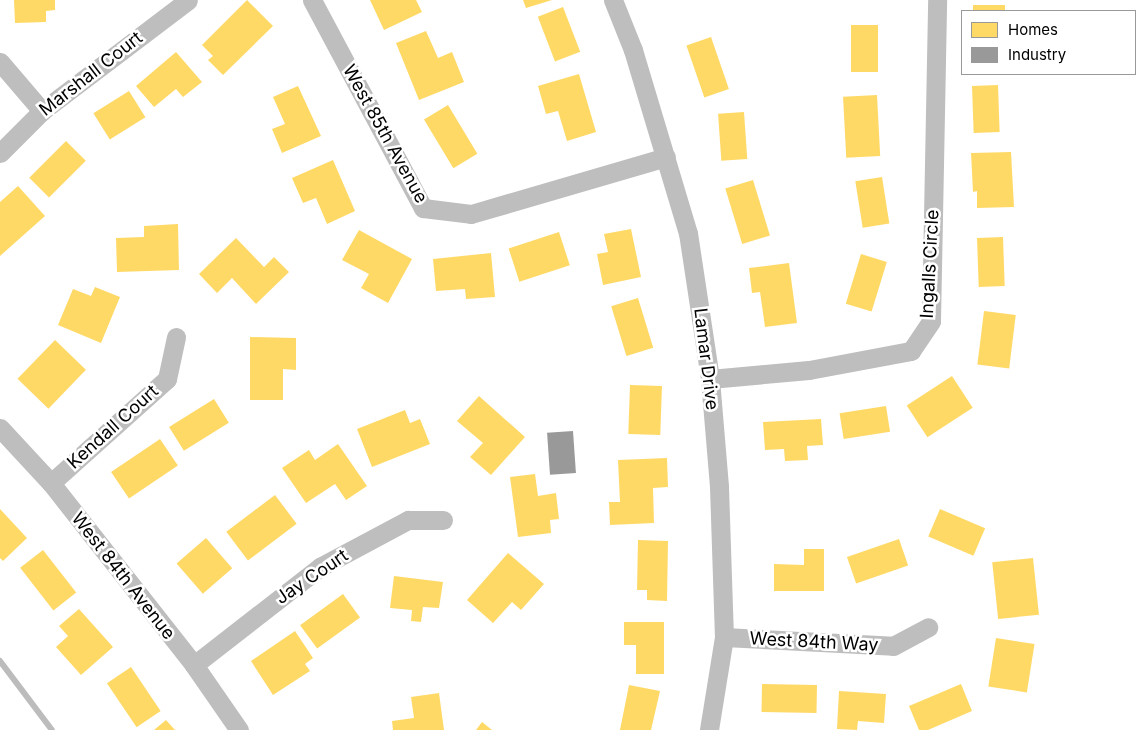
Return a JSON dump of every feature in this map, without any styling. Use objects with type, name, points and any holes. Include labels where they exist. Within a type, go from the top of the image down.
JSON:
[{"type":"street","name":"Marshall Court","points":[[0,153],[42,111],[188,0]]},
{"type":"street","name":"West 85th Avenue","points":[[312,0],[423,208],[470,214],[666,157]]},
{"type":"street","name":"Lamar Drive","points":[[613,0],[633,50],[688,232],[710,379],[719,487],[724,637],[710,730]]},
{"type":"street","name":"Ingalls Circle","points":[[710,379],[809,370],[911,351],[931,321],[937,0]]},
{"type":"street","points":[[0,62],[42,111]]},
{"type":"street","name":"Kendall Court","points":[[51,484],[167,379],[176,337]]},
{"type":"street","name":"West 84th Avenue","points":[[0,428],[51,484],[194,665],[239,730]]},
{"type":"street","name":"Jay Court","points":[[194,665],[320,567],[408,520],[443,520]]},
{"type":"street","name":"West 84th Way","points":[[724,637],[893,646],[928,627]]},
{"type":"building: Homes","points":[[14,0],[55,0],[55,10],[46,11],[46,22],[15,23]]},
{"type":"building: Homes","points":[[247,0],[273,26],[223,75],[208,60],[213,56],[202,45]]},
{"type":"building: Homes","points":[[370,0],[416,0],[422,12],[384,30]]},
{"type":"building: Homes","points":[[523,0],[552,0],[526,8]]},
{"type":"building: Homes","points":[[973,5],[1005,5],[1005,10],[973,10]]},
{"type":"building: Homes","points":[[563,7],[580,52],[555,61],[538,17]]},
{"type":"building: Homes","points":[[851,25],[878,25],[878,72],[851,72]]},
{"type":"building: Homes","points":[[426,31],[438,58],[452,52],[464,82],[419,100],[396,43]]},
{"type":"building: Homes","points":[[711,37],[729,89],[704,97],[686,45]]},
{"type":"building: Homes","points":[[176,52],[202,82],[183,97],[176,89],[154,107],[136,86]]},
{"type":"building: Homes","points":[[579,74],[596,132],[567,141],[558,111],[546,114],[538,86]]},
{"type":"building: Homes","points":[[998,85],[1000,132],[974,133],[972,86]]},
{"type":"building: Homes","points":[[298,86],[321,136],[282,153],[272,129],[285,124],[273,97]]},
{"type":"building: Homes","points":[[129,91],[145,117],[110,140],[93,113]]},
{"type":"building: Homes","points":[[877,95],[880,156],[846,158],[843,97]]},
{"type":"building: Homes","points":[[448,105],[477,154],[453,168],[424,119]]},
{"type":"building: Homes","points":[[744,112],[747,159],[721,161],[718,114]]},
{"type":"building: Homes","points":[[66,141],[86,161],[49,198],[29,178]]},
{"type":"building: Homes","points":[[1011,152],[1014,207],[977,208],[977,191],[973,192],[971,153]]},
{"type":"building: Homes","points":[[333,160],[355,211],[327,224],[316,198],[303,203],[292,178]]},
{"type":"building: Homes","points":[[882,177],[889,223],[863,228],[855,181]]},
{"type":"building: Homes","points":[[753,180],[770,235],[742,244],[725,188]]},
{"type":"building: Homes","points":[[18,186],[45,216],[0,256],[0,202]]},
{"type":"building: Homes","points":[[178,224],[179,270],[117,272],[116,238],[144,237],[144,226]]},
{"type":"building: Homes","points":[[631,229],[641,277],[603,285],[597,254],[608,252],[604,234]]},
{"type":"building: Homes","points":[[359,230],[412,259],[388,303],[361,288],[369,274],[342,260]]},
{"type":"building: Homes","points":[[559,232],[570,265],[519,282],[509,248]]},
{"type":"building: Homes","points":[[1003,237],[1005,286],[979,287],[977,238]]},
{"type":"building: Homes","points":[[236,238],[264,267],[274,257],[289,272],[256,304],[232,278],[217,293],[199,274]]},
{"type":"building: Homes","points":[[491,253],[495,297],[466,299],[465,289],[436,291],[433,259]]},
{"type":"building: Homes","points":[[861,254],[887,262],[872,312],[846,304]]},
{"type":"building: Homes","points":[[789,263],[797,323],[765,327],[760,292],[752,293],[749,268]]},
{"type":"building: Homes","points":[[95,287],[120,297],[101,343],[58,325],[73,289],[91,296]]},
{"type":"building: Homes","points":[[638,298],[653,348],[626,356],[611,306]]},
{"type":"building: Homes","points":[[984,311],[1016,315],[1009,368],[977,365]]},
{"type":"building: Homes","points":[[250,337],[296,338],[296,370],[283,369],[283,400],[250,400]]},
{"type":"building: Homes","points":[[55,340],[86,370],[48,409],[17,379]]},
{"type":"building: Homes","points":[[952,376],[973,408],[927,437],[907,405]]},
{"type":"building: Homes","points":[[630,385],[662,386],[660,435],[628,434]]},
{"type":"building: Homes","points":[[479,396],[525,437],[491,475],[470,457],[483,443],[457,421]]},
{"type":"building: Homes","points":[[214,399],[229,423],[184,451],[169,427]]},
{"type":"building: Homes","points":[[886,406],[890,432],[844,439],[840,413]]},
{"type":"building: Homes","points":[[405,410],[410,423],[420,419],[430,444],[372,467],[357,429]]},
{"type":"building: Homes","points":[[821,419],[823,445],[807,446],[808,460],[785,461],[784,449],[765,450],[763,422]]},
{"type":"building: Homes","points":[[160,439],[178,466],[129,499],[111,472]]},
{"type":"building: Homes","points":[[338,444],[367,486],[346,500],[335,484],[306,503],[282,468],[309,450],[315,460]]},
{"type":"building: Homes","points":[[667,458],[668,487],[653,488],[654,523],[610,525],[609,502],[620,502],[618,460]]},
{"type":"building: Homes","points":[[535,474],[538,496],[556,493],[559,519],[550,520],[551,533],[518,537],[510,477]]},
{"type":"building: Homes","points":[[275,495],[297,524],[248,560],[226,532]]},
{"type":"building: Homes","points":[[0,509],[27,538],[3,561],[0,558]]},
{"type":"building: Homes","points":[[940,509],[985,528],[973,556],[928,537]]},
{"type":"building: Homes","points":[[206,538],[232,568],[203,594],[177,564]]},
{"type":"building: Homes","points":[[899,539],[908,565],[856,583],[847,557]]},
{"type":"building: Homes","points":[[638,540],[668,541],[667,601],[647,600],[647,590],[637,590]]},
{"type":"building: Homes","points":[[804,549],[824,549],[824,591],[774,591],[774,564],[804,565]]},
{"type":"building: Homes","points":[[43,550],[76,593],[53,610],[20,568]]},
{"type":"building: Homes","points":[[508,553],[544,584],[521,610],[512,602],[493,623],[467,600]]},
{"type":"building: Homes","points":[[1033,558],[1039,615],[998,619],[992,562]]},
{"type":"building: Homes","points":[[394,576],[443,582],[439,608],[423,607],[421,622],[411,621],[412,610],[390,608]]},
{"type":"building: Homes","points":[[343,594],[360,617],[317,649],[300,625]]},
{"type":"building: Homes","points":[[79,609],[113,647],[81,675],[56,647],[68,636],[59,626]]},
{"type":"building: Homes","points":[[624,622],[664,622],[664,674],[636,674],[636,645],[624,645]]},
{"type":"building: Homes","points":[[295,631],[313,658],[305,664],[310,671],[273,695],[251,661]]},
{"type":"building: Homes","points":[[996,638],[1035,644],[1027,692],[988,686]]},
{"type":"building: Homes","points":[[131,667],[161,711],[137,727],[107,683]]},
{"type":"building: Homes","points":[[762,684],[817,685],[817,713],[762,712]]},
{"type":"building: Homes","points":[[961,684],[972,711],[928,730],[919,730],[909,706]]},
{"type":"building: Homes","points":[[629,685],[660,691],[651,730],[620,730]]},
{"type":"building: Homes","points":[[839,691],[886,694],[884,723],[858,721],[857,730],[837,729]]},
{"type":"building: Homes","points":[[439,693],[444,730],[393,730],[392,721],[414,718],[411,697]]},
{"type":"building: Homes","points":[[166,720],[175,730],[154,730]]},
{"type":"building: Homes","points":[[482,722],[492,730],[476,730]]},
{"type":"building: Industry","points":[[573,431],[576,473],[550,475],[547,433]]},
{"type":"waterway","points":[[0,661],[52,730]]}]
